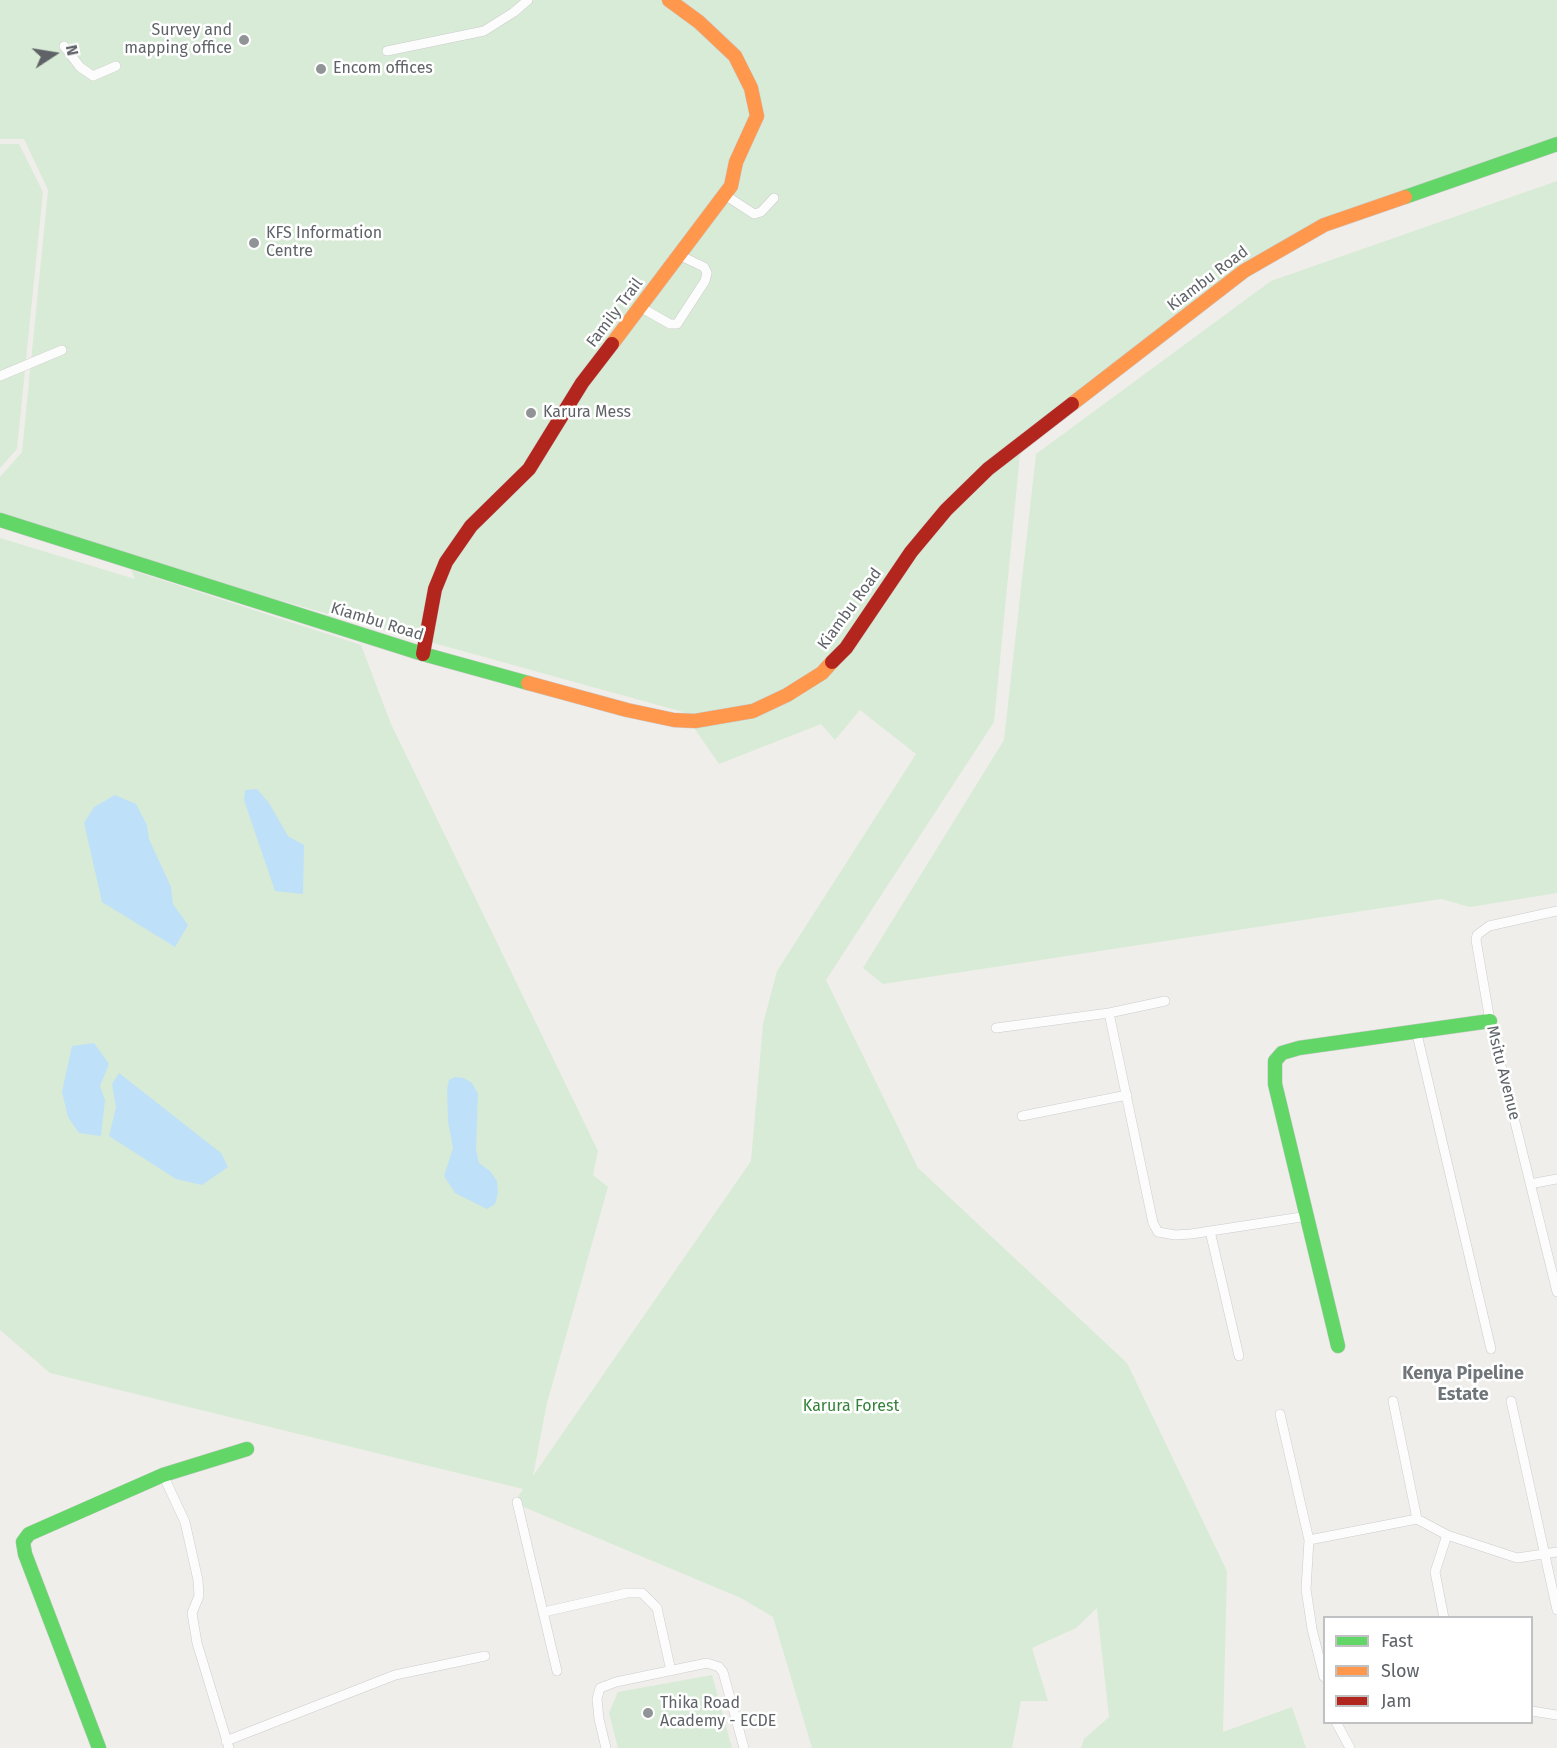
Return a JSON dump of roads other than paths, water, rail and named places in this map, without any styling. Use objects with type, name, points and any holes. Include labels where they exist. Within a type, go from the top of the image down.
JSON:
[{"type":"main road","name":"Family Trail","points":[[423,654],[435,589],[446,562],[471,526],[529,469],[582,383],[725,195],[730,186],[736,162],[757,116],[751,88],[735,56],[699,22],[669,0]]},
{"type":"main road","name":"Kiambu Road","points":[[0,520],[423,654],[627,710],[674,720],[724,717],[753,711],[822,673],[846,648],[911,552],[946,510],[988,469],[1244,271],[1324,225],[1557,144]]},
{"type":"main road","points":[[1338,1346],[1275,1084],[1275,1061],[1282,1053],[1299,1048],[1490,1021]]},
{"type":"main road","points":[[99,1748],[24,1554],[23,1542],[29,1534],[163,1475],[247,1449]]},
{"type":"street","points":[[387,51],[484,31],[528,0]]},
{"type":"street","points":[[64,46],[80,67],[93,76],[116,66]]},
{"type":"street","points":[[725,195],[754,214],[761,212],[774,198]]},
{"type":"street","points":[[640,307],[670,324],[677,324],[707,273],[704,267],[679,255]]},
{"type":"street","points":[[0,376],[62,350]]},
{"type":"street","name":"Msitu Avenue","points":[[1557,911],[1489,926],[1478,935],[1478,957],[1490,1021],[1557,1292]]},
{"type":"street","points":[[996,1028],[1109,1013],[1165,1001]]},
{"type":"street","points":[[1109,1013],[1153,1223],[1158,1232],[1174,1235],[1308,1216]]},
{"type":"street","points":[[1416,1030],[1491,1348]]},
{"type":"street","points":[[1022,1116],[1127,1095]]},
{"type":"street","points":[[1530,1184],[1557,1179]]},
{"type":"street","points":[[1210,1231],[1239,1356]]},
{"type":"street","points":[[1393,1401],[1417,1519]]},
{"type":"street","points":[[1511,1401],[1557,1610]]},
{"type":"street","points":[[1280,1414],[1309,1540],[1306,1589],[1312,1629],[1323,1673]]},
{"type":"street","points":[[163,1475],[185,1522],[198,1580],[199,1596],[192,1613],[197,1643],[228,1744],[395,1675],[485,1656]]},
{"type":"street","points":[[517,1502],[557,1671]]},
{"type":"street","points":[[1309,1540],[1417,1519],[1447,1535],[1517,1558],[1557,1552]]},
{"type":"street","points":[[1444,1616],[1435,1572],[1447,1535]]},
{"type":"street","points":[[544,1612],[627,1593],[642,1593],[657,1608],[671,1671]]},
{"type":"street","points":[[606,1748],[598,1709],[600,1688],[608,1683],[707,1664],[719,1667],[727,1682],[744,1748]]},
{"type":"street","points":[[1533,1711],[1557,1715]]},
{"type":"street","points":[[1337,1724],[1350,1748]]},
{"type":"water","points":[[257,789],[269,803],[288,836],[304,845],[303,894],[275,891],[244,800],[245,790]]},
{"type":"water","points":[[115,795],[136,804],[147,825],[149,839],[171,887],[173,904],[188,925],[175,947],[102,902],[84,823],[94,807]]},
{"type":"water","points":[[94,1043],[109,1064],[100,1086],[105,1100],[101,1136],[79,1133],[68,1117],[62,1092],[72,1046]]},
{"type":"water","points":[[119,1073],[221,1153],[228,1167],[202,1185],[176,1179],[109,1136],[116,1107],[112,1084]]},
{"type":"water","points":[[455,1077],[464,1078],[472,1083],[478,1094],[476,1149],[479,1163],[490,1171],[497,1181],[498,1193],[495,1204],[487,1209],[455,1193],[444,1176],[453,1148],[448,1121],[447,1089],[449,1080]]},
{"type":"place","name":"Survey and mapping office","points":[[244,40]]},
{"type":"place","name":"Encom offices","points":[[321,69]]},
{"type":"place","name":"KFS Information Centre","points":[[254,243]]},
{"type":"place","name":"Karura Mess","points":[[531,413]]},
{"type":"place","name":"Thika Road Academy - ECDE","points":[[648,1713]]},
{"type":"district","name":"Kenya Pipeline Estate","points":[[1463,1384]]},
{"type":"park label","name":"Karura Forest","points":[[851,1407]]}]
